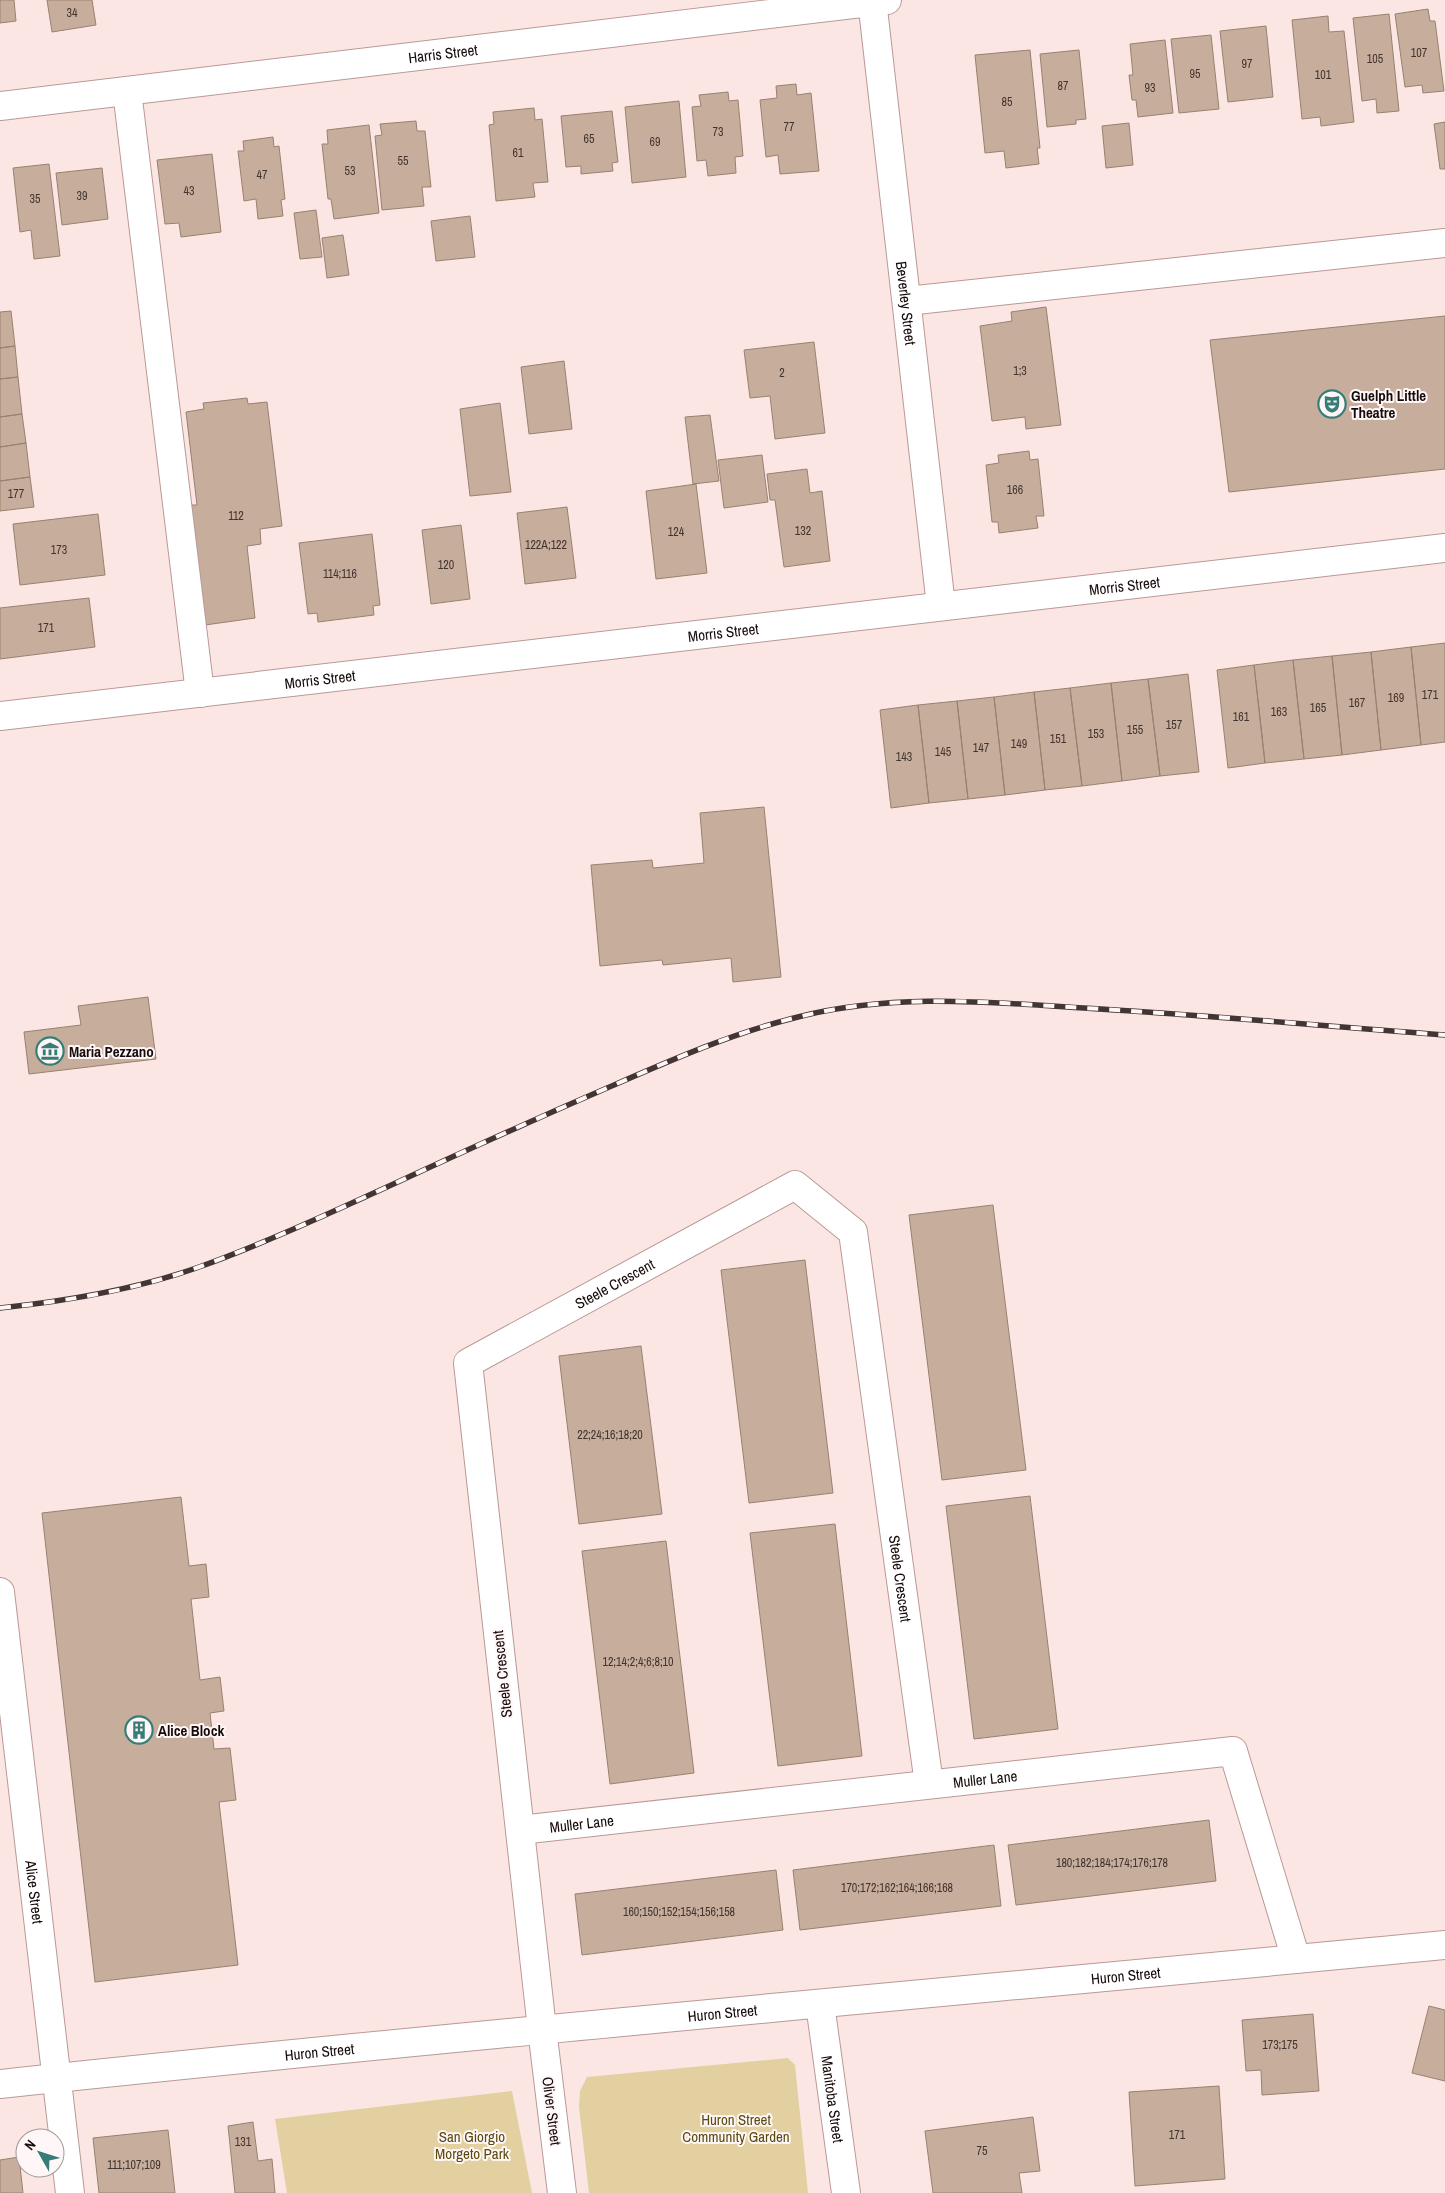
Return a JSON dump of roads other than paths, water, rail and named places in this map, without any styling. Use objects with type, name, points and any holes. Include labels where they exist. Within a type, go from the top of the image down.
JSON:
[{"type":"street","name":"Harris Street","points":[[0,106],[877,1]]},
{"type":"street","name":"Beverley Street","points":[[877,1],[907,302],[941,606]]},
{"type":"street","points":[[127,91],[200,693]]},
{"type":"street","points":[[907,302],[1445,243]]},
{"type":"street","name":"Morris Street","points":[[0,716],[1445,548]]},
{"type":"street","name":"Steele Crescent","points":[[542,2029],[468,1363],[795,1185],[853,1232],[930,1784]]},
{"type":"street","name":"Alice Street","points":[[0,1592],[70,2193]]},
{"type":"street","name":"Muller Lane","points":[[520,1830],[1233,1751],[1296,1959]]},
{"type":"street","name":"Huron Street","points":[[0,2084],[542,2029],[1445,1944]]},
{"type":"street","name":"Manitoba Street","points":[[820,2004],[846,2193]]},
{"type":"street","name":"Oliver Street","points":[[542,2029],[562,2193]]},
{"type":"railway","points":[[0,1308],[101,1294],[199,1267],[294,1229],[524,1124],[677,1058],[749,1031],[833,1009],[904,1002],[976,1002],[1174,1014],[1445,1035]]},
{"type":"place","name":"Guelph Little Theatre","points":[[1332,404]]},
{"type":"place","name":"Maria Pezzano","points":[[50,1051]]},
{"type":"place","name":"Alice Block","points":[[139,1730]]},
{"type":"park label","name":"Huron Street Community Garden","points":[[736,2128]]},
{"type":"park label","name":"San Giorgio Morgeto Park","points":[[472,2144]]}]
